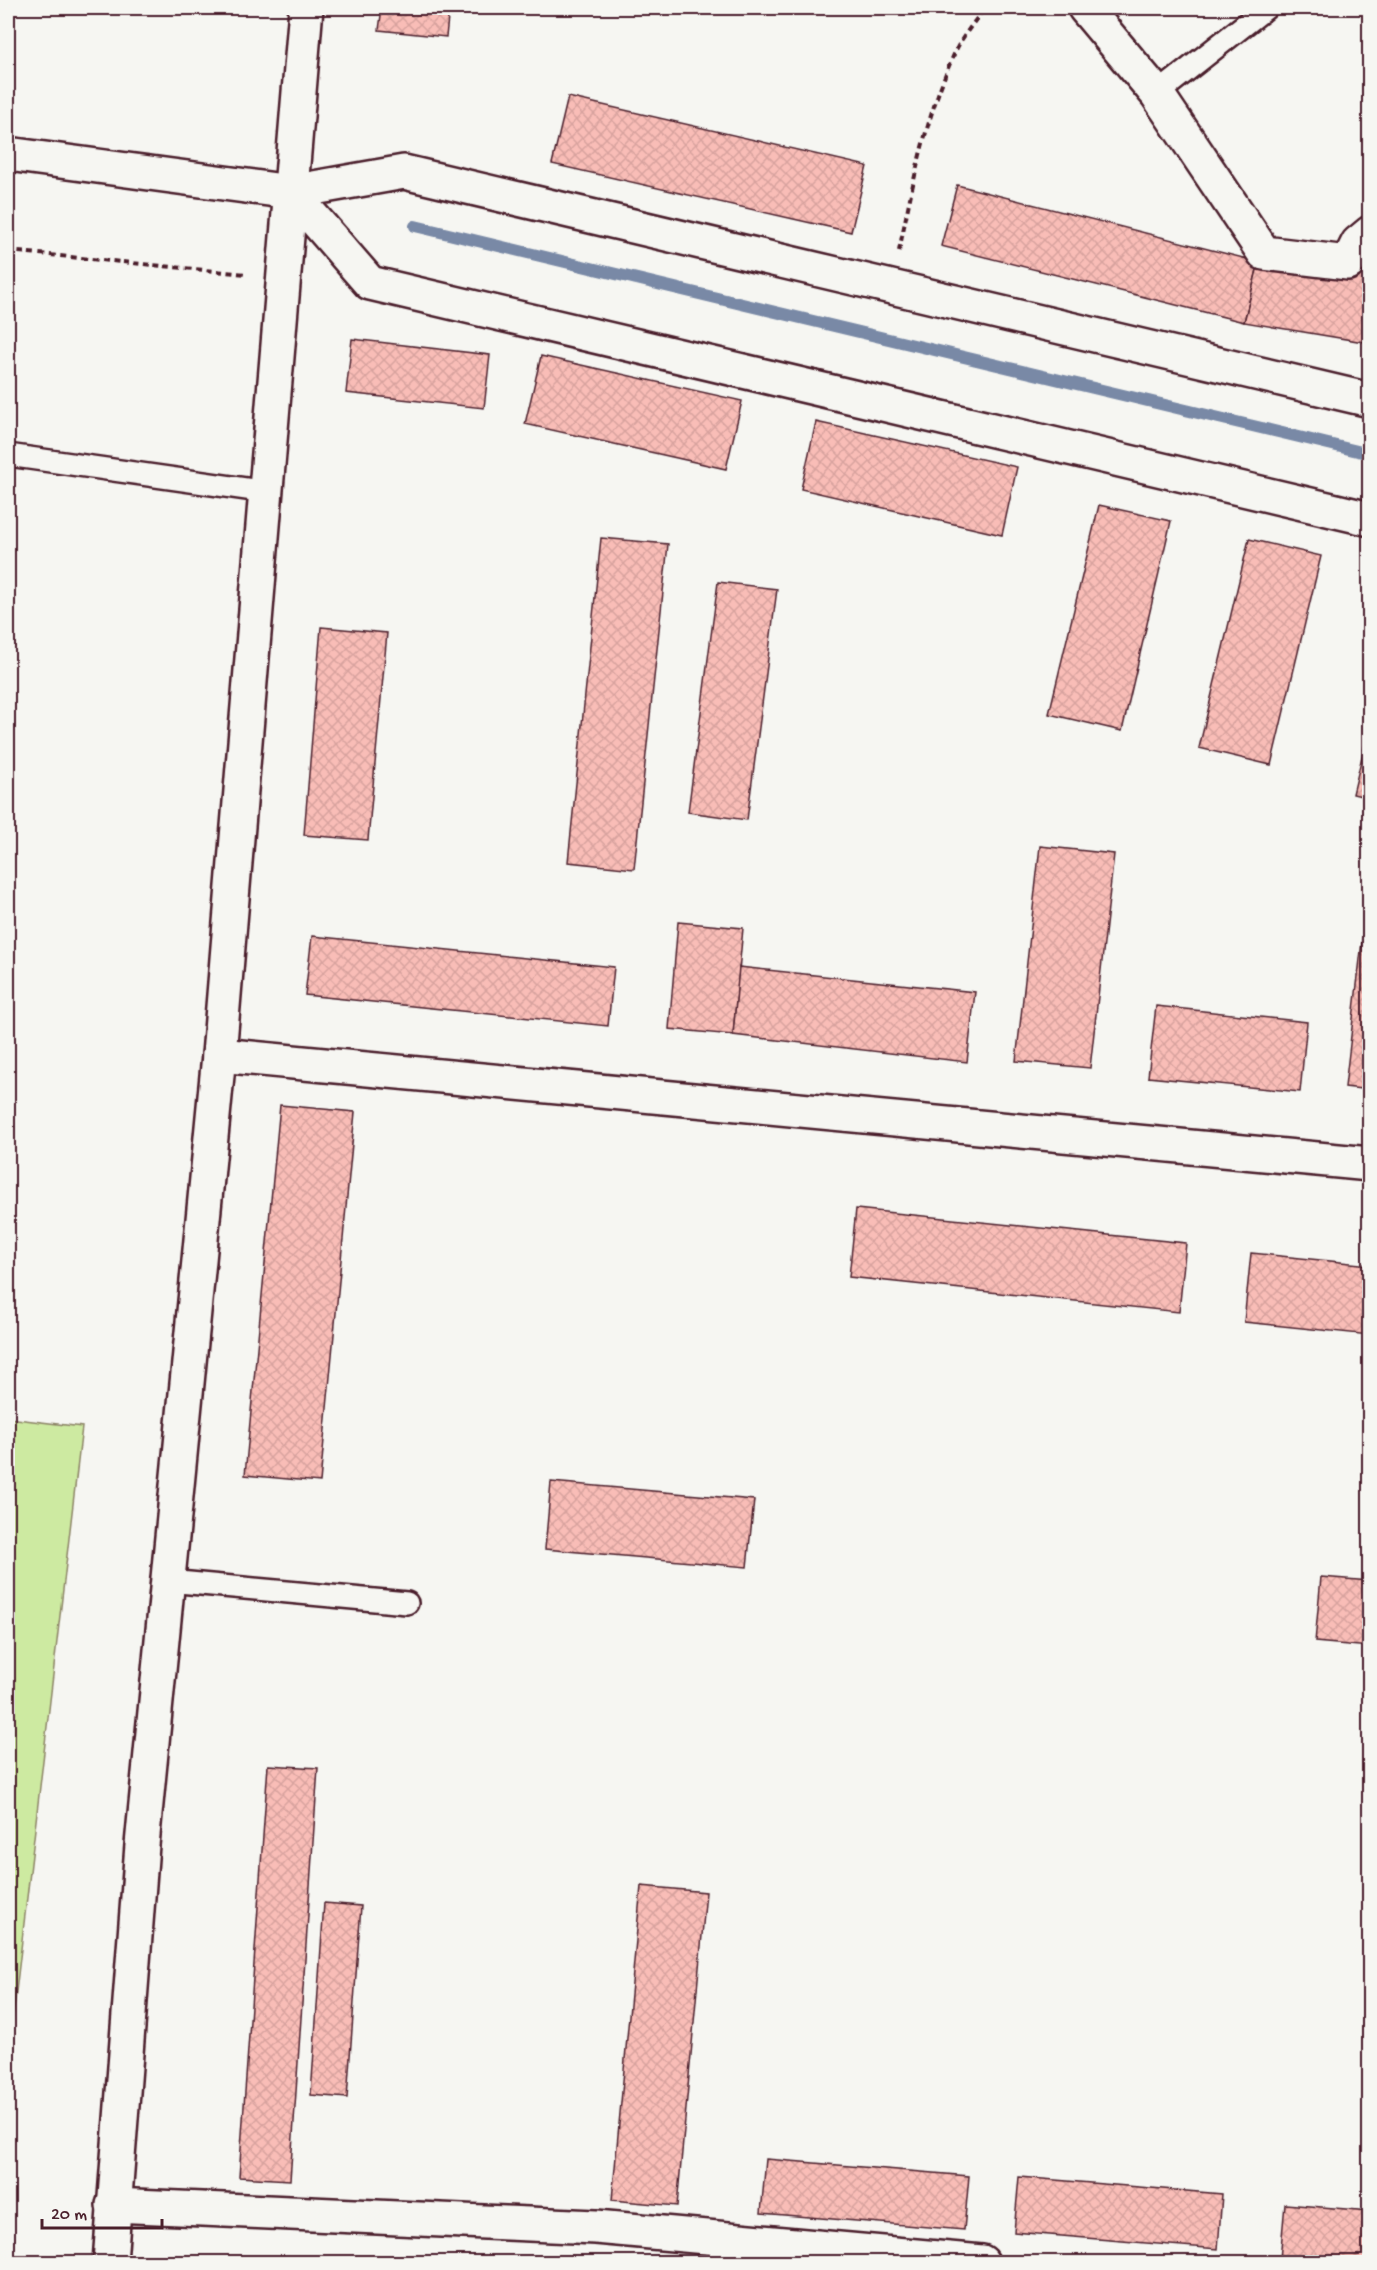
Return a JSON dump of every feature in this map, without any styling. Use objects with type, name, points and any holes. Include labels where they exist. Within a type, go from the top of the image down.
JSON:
[{"type":"street","points":[[110,2262],[141,1857],[219,1055],[306,8]]},
{"type":"street","points":[[1085,8],[1157,94],[1264,253],[1348,263],[1358,243],[1370,232]]},
{"type":"street","points":[[8,154],[291,192],[404,172],[1370,400]]},
{"type":"street","points":[[291,192],[370,283],[1370,519]]},
{"type":"street","points":[[219,1055],[1370,1164]]},
{"type":"street","points":[[114,2205],[596,2227],[982,2262]]},
{"type":"lane","points":[[1157,94],[1266,8]]},
{"type":"lane","points":[[8,456],[267,492]]},
{"type":"lane","points":[[168,1581],[407,1603]]},
{"type":"path","points":[[892,287],[919,155],[935,104],[957,49],[984,8]]},
{"type":"path","points":[[8,251],[284,278]]},
{"type":"green space","points":[[8,1418],[82,1427],[10,2043],[8,2042]]},
{"type":"building","points":[[382,8],[449,8],[446,37],[379,30]]},
{"type":"building","points":[[568,97],[867,166],[851,232],[552,164]]},
{"type":"building","points":[[957,185],[1259,262],[1244,322],[941,246]]},
{"type":"building","points":[[1259,262],[1370,276],[1370,343],[1244,322]]},
{"type":"building","points":[[352,339],[490,355],[484,408],[346,393]]},
{"type":"building","points":[[541,356],[742,401],[726,469],[525,424]]},
{"type":"building","points":[[816,422],[1017,467],[1002,535],[801,489]]},
{"type":"building","points":[[1099,505],[1171,521],[1122,731],[1049,714]]},
{"type":"building","points":[[601,538],[668,544],[634,869],[568,862]]},
{"type":"building","points":[[1249,539],[1321,556],[1271,765],[1199,748]]},
{"type":"building","points":[[718,582],[777,589],[747,820],[688,812]]},
{"type":"building","points":[[321,627],[387,633],[368,840],[304,835]]},
{"type":"building","points":[[1370,723],[1370,798],[1353,794]]},
{"type":"building","points":[[1040,846],[1114,854],[1090,1068],[1016,1061]]},
{"type":"building","points":[[1370,874],[1370,1090],[1345,1087]]},
{"type":"building","points":[[678,922],[743,928],[733,1035],[669,1029]]},
{"type":"building","points":[[312,936],[614,967],[608,1026],[305,995]]},
{"type":"building","points":[[739,967],[975,992],[967,1062],[733,1035]]},
{"type":"building","points":[[1156,1006],[1307,1022],[1300,1092],[1148,1077]]},
{"type":"building","points":[[280,1105],[355,1112],[320,1482],[245,1475]]},
{"type":"building","points":[[856,1209],[1186,1243],[1179,1312],[849,1277]]},
{"type":"building","points":[[1251,1253],[1370,1265],[1370,1335],[1244,1322]]},
{"type":"building","points":[[551,1482],[754,1500],[747,1567],[545,1549]]},
{"type":"building","points":[[1321,1577],[1370,1581],[1370,1647],[1315,1642]]},
{"type":"building","points":[[268,1765],[318,1768],[290,2180],[239,2177]]},
{"type":"building","points":[[641,1886],[706,1892],[677,2206],[612,2200]]},
{"type":"building","points":[[324,1903],[361,1906],[347,2098],[311,2095]]},
{"type":"building","points":[[766,2159],[969,2176],[964,2230],[761,2213]]},
{"type":"building","points":[[1019,2177],[1222,2194],[1218,2249],[1014,2232]]},
{"type":"building","points":[[1285,2204],[1370,2211],[1370,2262],[1280,2259]]},
{"type":"waterway","points":[[415,226],[1370,454]]}]
